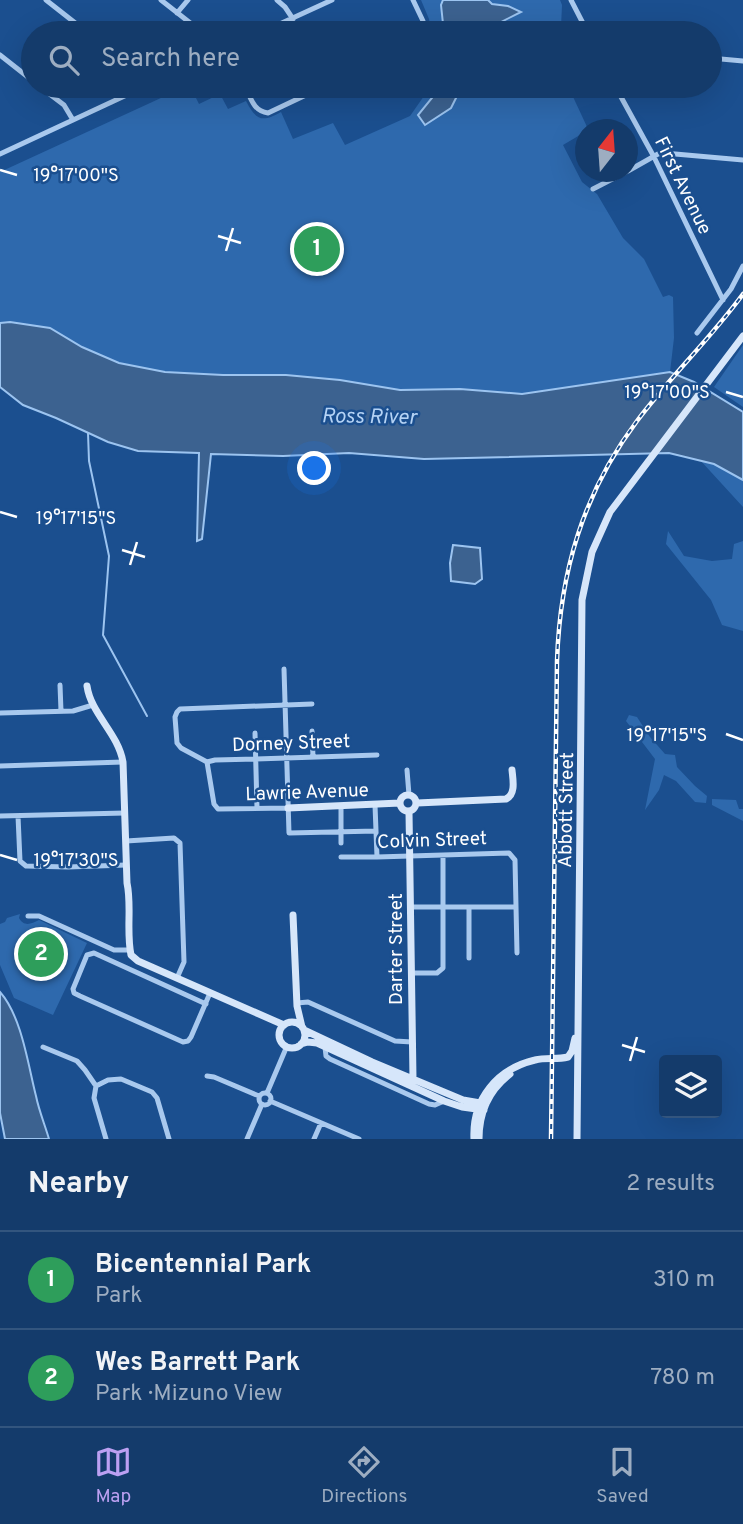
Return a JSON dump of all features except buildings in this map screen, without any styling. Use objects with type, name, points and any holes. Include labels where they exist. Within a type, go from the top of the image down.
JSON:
[{"type":"street","points":[[46,0],[73,21]]},
{"type":"street","points":[[161,0],[187,21]]},
{"type":"street","points":[[177,13],[188,0]]},
{"type":"street","points":[[277,0],[293,19]]},
{"type":"street","points":[[288,21],[332,0]]},
{"type":"street","points":[[413,0],[423,21]]},
{"type":"street","points":[[571,0],[581,21]]},
{"type":"street","points":[[0,55],[21,72]]},
{"type":"street","points":[[722,59],[743,61]]},
{"type":"street","points":[[55,98],[64,105],[73,120]]},
{"type":"street","points":[[1,152],[120,98]]},
{"type":"street","points":[[251,98],[256,108],[268,113],[300,98]]},
{"type":"street","name":"First Avenue","points":[[622,98],[654,157],[723,300]]},
{"type":"street","points":[[638,165],[658,154],[669,152],[743,160]]},
{"type":"street","points":[[593,189],[606,182]]},
{"type":"street","points":[[697,333],[731,289],[743,266]]},
{"type":"street","name":"Abbott Street","points":[[577,1139],[582,600],[589,565],[596,541],[610,512],[743,336]]},
{"type":"street","points":[[284,669],[289,833],[376,831]]},
{"type":"street","points":[[60,685],[61,711]]},
{"type":"street","points":[[87,686],[93,705],[121,749],[131,955],[138,961],[268,1019],[299,1024],[444,1101],[462,1107],[470,1116],[473,1139]]},
{"type":"street","points":[[206,762],[177,743],[175,717],[178,710],[312,704]]},
{"type":"street","points":[[0,713],[78,711],[93,705]]},
{"type":"street","points":[[312,731],[313,757]]},
{"type":"street","points":[[255,733],[257,808]]},
{"type":"street","name":"Dorney Street","points":[[206,762],[377,755]]},
{"type":"street","points":[[0,766],[123,762]]},
{"type":"street","name":"Lawrie Avenue","points":[[206,762],[213,801],[217,808],[224,810],[400,803]]},
{"type":"street","points":[[407,770],[409,795]]},
{"type":"street","points":[[416,803],[509,798],[513,792],[512,770]]},
{"type":"street","points":[[409,795],[414,797],[416,803],[414,810],[409,812],[404,810],[400,803],[403,796],[409,795]]},
{"type":"street","points":[[375,805],[377,857]]},
{"type":"street","points":[[341,806],[341,844]]},
{"type":"street","name":"Darter Street","points":[[409,812],[411,1082]]},
{"type":"street","points":[[0,816],[125,813]]},
{"type":"street","points":[[18,816],[20,861],[26,866],[126,865]]},
{"type":"street","points":[[126,841],[174,838],[180,843],[184,962],[177,978]]},
{"type":"street","name":"Colvin Street","points":[[341,857],[502,852],[512,855],[515,860],[516,907]]},
{"type":"street","points":[[412,973],[437,973],[443,968],[443,855]]},
{"type":"street","points":[[411,907],[516,907],[517,953]]},
{"type":"street","points":[[469,907],[469,958]]},
{"type":"street","points":[[293,915],[297,1004],[305,1037],[301,1044]]},
{"type":"street","points":[[28,916],[39,916],[114,950],[130,950]]},
{"type":"street","points":[[206,1004],[90,953],[73,986],[74,993],[185,1042],[190,1040],[206,1004],[210,993]]},
{"type":"street","points":[[297,1004],[308,1002],[395,1041],[412,1042]]},
{"type":"street","points":[[280,1033],[295,1015],[297,1004]]},
{"type":"street","points":[[268,1019],[287,1046],[312,1042],[482,1107]]},
{"type":"street","points":[[473,1139],[475,1121],[492,1084],[511,1068],[536,1060],[568,1057],[578,1028]]},
{"type":"street","points":[[267,1093],[287,1046]]},
{"type":"street","points":[[43,1047],[77,1061],[96,1086],[94,1097],[106,1139]]},
{"type":"street","points":[[325,1047],[327,1057],[429,1104],[435,1105],[444,1101]]},
{"type":"street","points":[[480,1139],[482,1107],[500,1082],[509,1075],[522,1068],[552,1061],[579,1063]]},
{"type":"street","points":[[207,1076],[214,1076],[260,1096]]},
{"type":"street","points":[[96,1086],[108,1080],[121,1079],[152,1092],[157,1098],[169,1139]]},
{"type":"street","points":[[260,1096],[267,1093]]},
{"type":"street","points":[[267,1093],[270,1101]]},
{"type":"street","points":[[260,1096],[259,1101],[262,1104]]},
{"type":"street","points":[[262,1104],[266,1105],[270,1101]]},
{"type":"street","points":[[270,1101],[359,1139]]},
{"type":"street","points":[[247,1139],[262,1104]]},
{"type":"street","points":[[462,1107],[482,1107]]},
{"type":"street","points":[[314,1139],[321,1123]]},
{"type":"shaded area","points":[[421,0],[560,0],[562,5],[561,21],[429,19]]},
{"type":"shaded area","points":[[161,98],[196,98],[199,104],[212,98],[222,98],[228,109],[246,101],[260,118],[269,118],[281,112],[293,139],[333,123],[345,145],[410,116],[423,98],[574,98],[583,119],[575,119],[575,138],[563,145],[575,168],[575,182],[582,182],[597,194],[623,238],[644,259],[663,297],[673,297],[674,338],[670,372],[522,394],[460,389],[400,390],[286,375],[165,372],[119,363],[82,347],[50,328],[0,323],[0,172]]},
{"type":"shaded area","points":[[743,345],[743,407],[714,387]]},
{"type":"shaded area","points":[[700,460],[714,464],[743,480],[743,507]]},
{"type":"shaded area","points":[[668,531],[684,556],[712,561],[732,559],[734,544],[743,541],[743,631],[722,625],[711,600],[666,544]]},
{"type":"shaded area","points":[[629,715],[637,717],[665,754],[675,755],[677,767],[707,796],[706,803],[695,802],[676,781],[664,775],[659,790],[645,810],[655,759],[626,721]]},
{"type":"shaded area","points":[[712,799],[736,800],[739,809],[743,809],[743,821],[712,805]]},
{"type":"shaded area","points":[[20,914],[19,918],[25,924],[39,920],[87,943],[53,1015],[14,998],[0,965],[0,924],[7,918]]},
{"type":"water","points":[[443,0],[488,0],[492,4],[508,6],[521,12],[503,21],[443,21]]},
{"type":"water","points":[[432,98],[456,98],[451,108],[425,125],[418,115]]},
{"type":"water","name":"Ross River","points":[[0,323],[50,328],[82,347],[119,363],[165,372],[286,375],[400,390],[460,389],[522,394],[670,372],[694,382],[743,412],[743,480],[714,464],[669,453],[424,459],[349,453],[283,456],[211,454],[202,539],[197,541],[199,453],[138,451],[108,442],[23,405],[0,387]]},
{"type":"water","points":[[453,545],[480,548],[482,579],[475,584],[451,581]]},
{"type":"water","points":[[0,992],[8,1002],[19,1028],[49,1139],[5,1139],[0,1113]]},
{"type":"waterway","points":[[88,433],[89,461],[109,556],[103,635],[147,716]]},
{"type":"railway","points":[[551,1139],[557,661],[559,628],[569,565],[589,505],[618,448],[637,421],[743,294]]},
{"type":"place","name":"Bicentennial Park","points":[[317,249]]},
{"type":"place","name":"Wes Barrett Park","points":[[41,954]]}]
